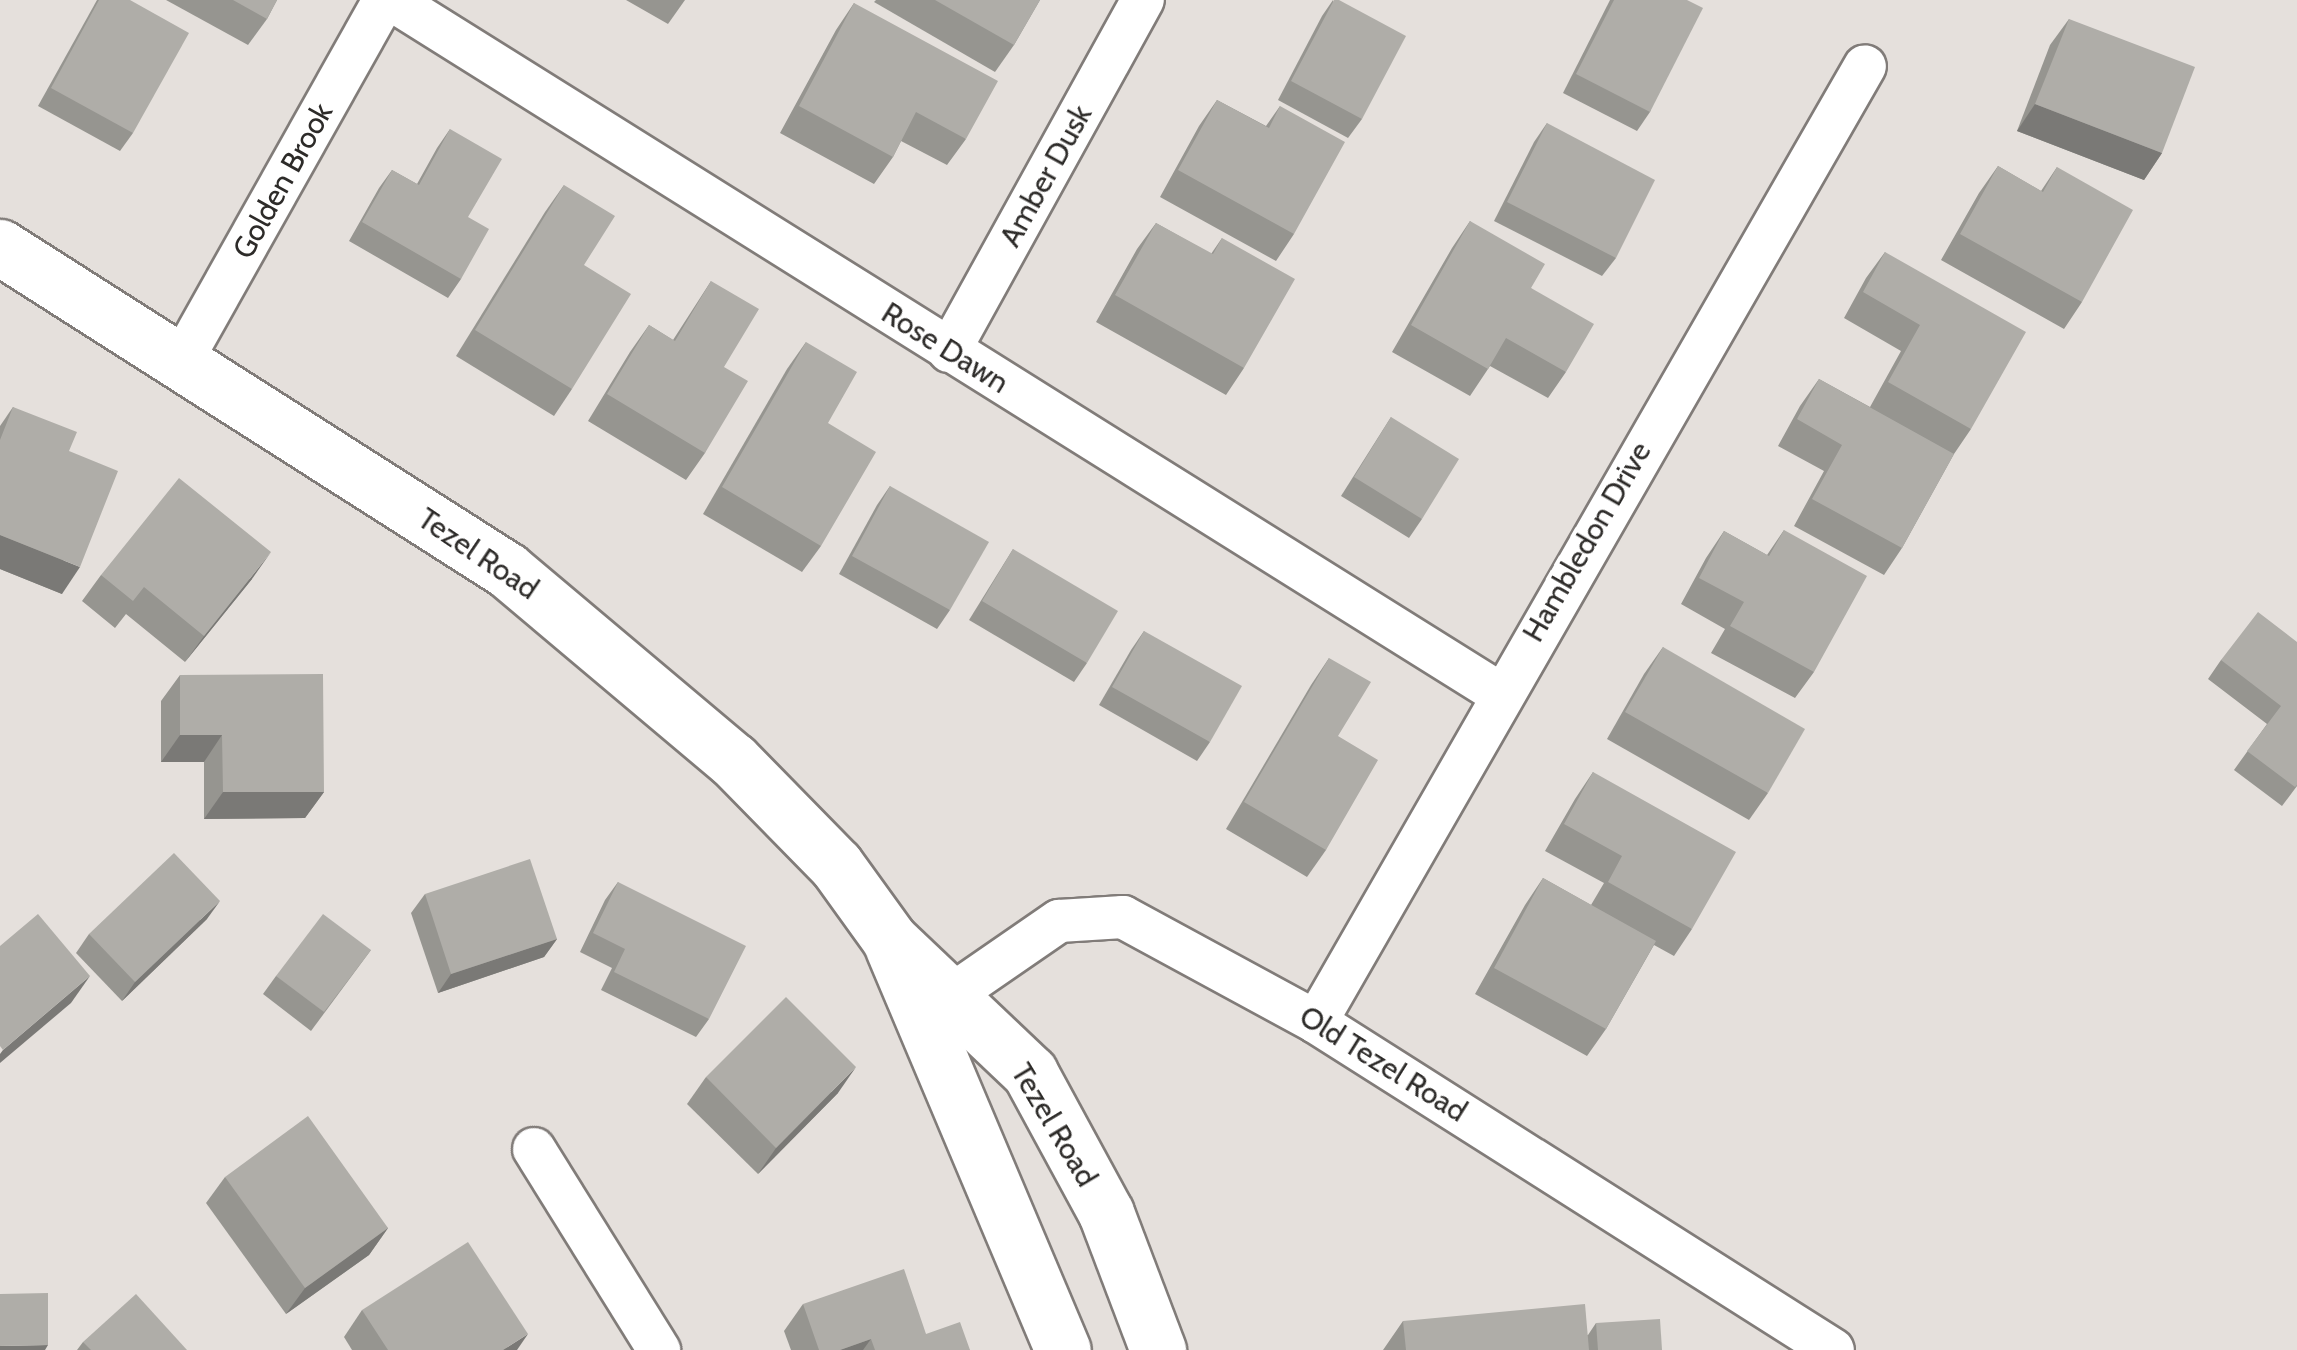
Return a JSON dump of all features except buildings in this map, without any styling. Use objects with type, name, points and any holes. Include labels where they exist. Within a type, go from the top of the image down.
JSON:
[{"type":"main road","name":"Tezel Road","points":[[0,247],[507,570],[600,641],[836,865],[937,1006],[1063,1350]]},
{"type":"main road","name":"Tezel Road","points":[[937,1006],[1030,1073],[1106,1214],[1158,1350]]},
{"type":"street","name":"Golden Brook","points":[[181,362],[384,0]]},
{"type":"street","name":"Rose Dawn","points":[[392,0],[1499,694]]},
{"type":"street","name":"Amber Dusk","points":[[949,351],[1143,0]]},
{"type":"street","name":"Hambledon Drive","points":[[1316,1022],[1499,694],[1864,66]]},
{"type":"street","name":"Old Tezel Road","points":[[937,1006],[1059,922],[1124,917],[1316,1022],[1833,1350]]},
{"type":"street","points":[[534,1149],[659,1350]]}]
